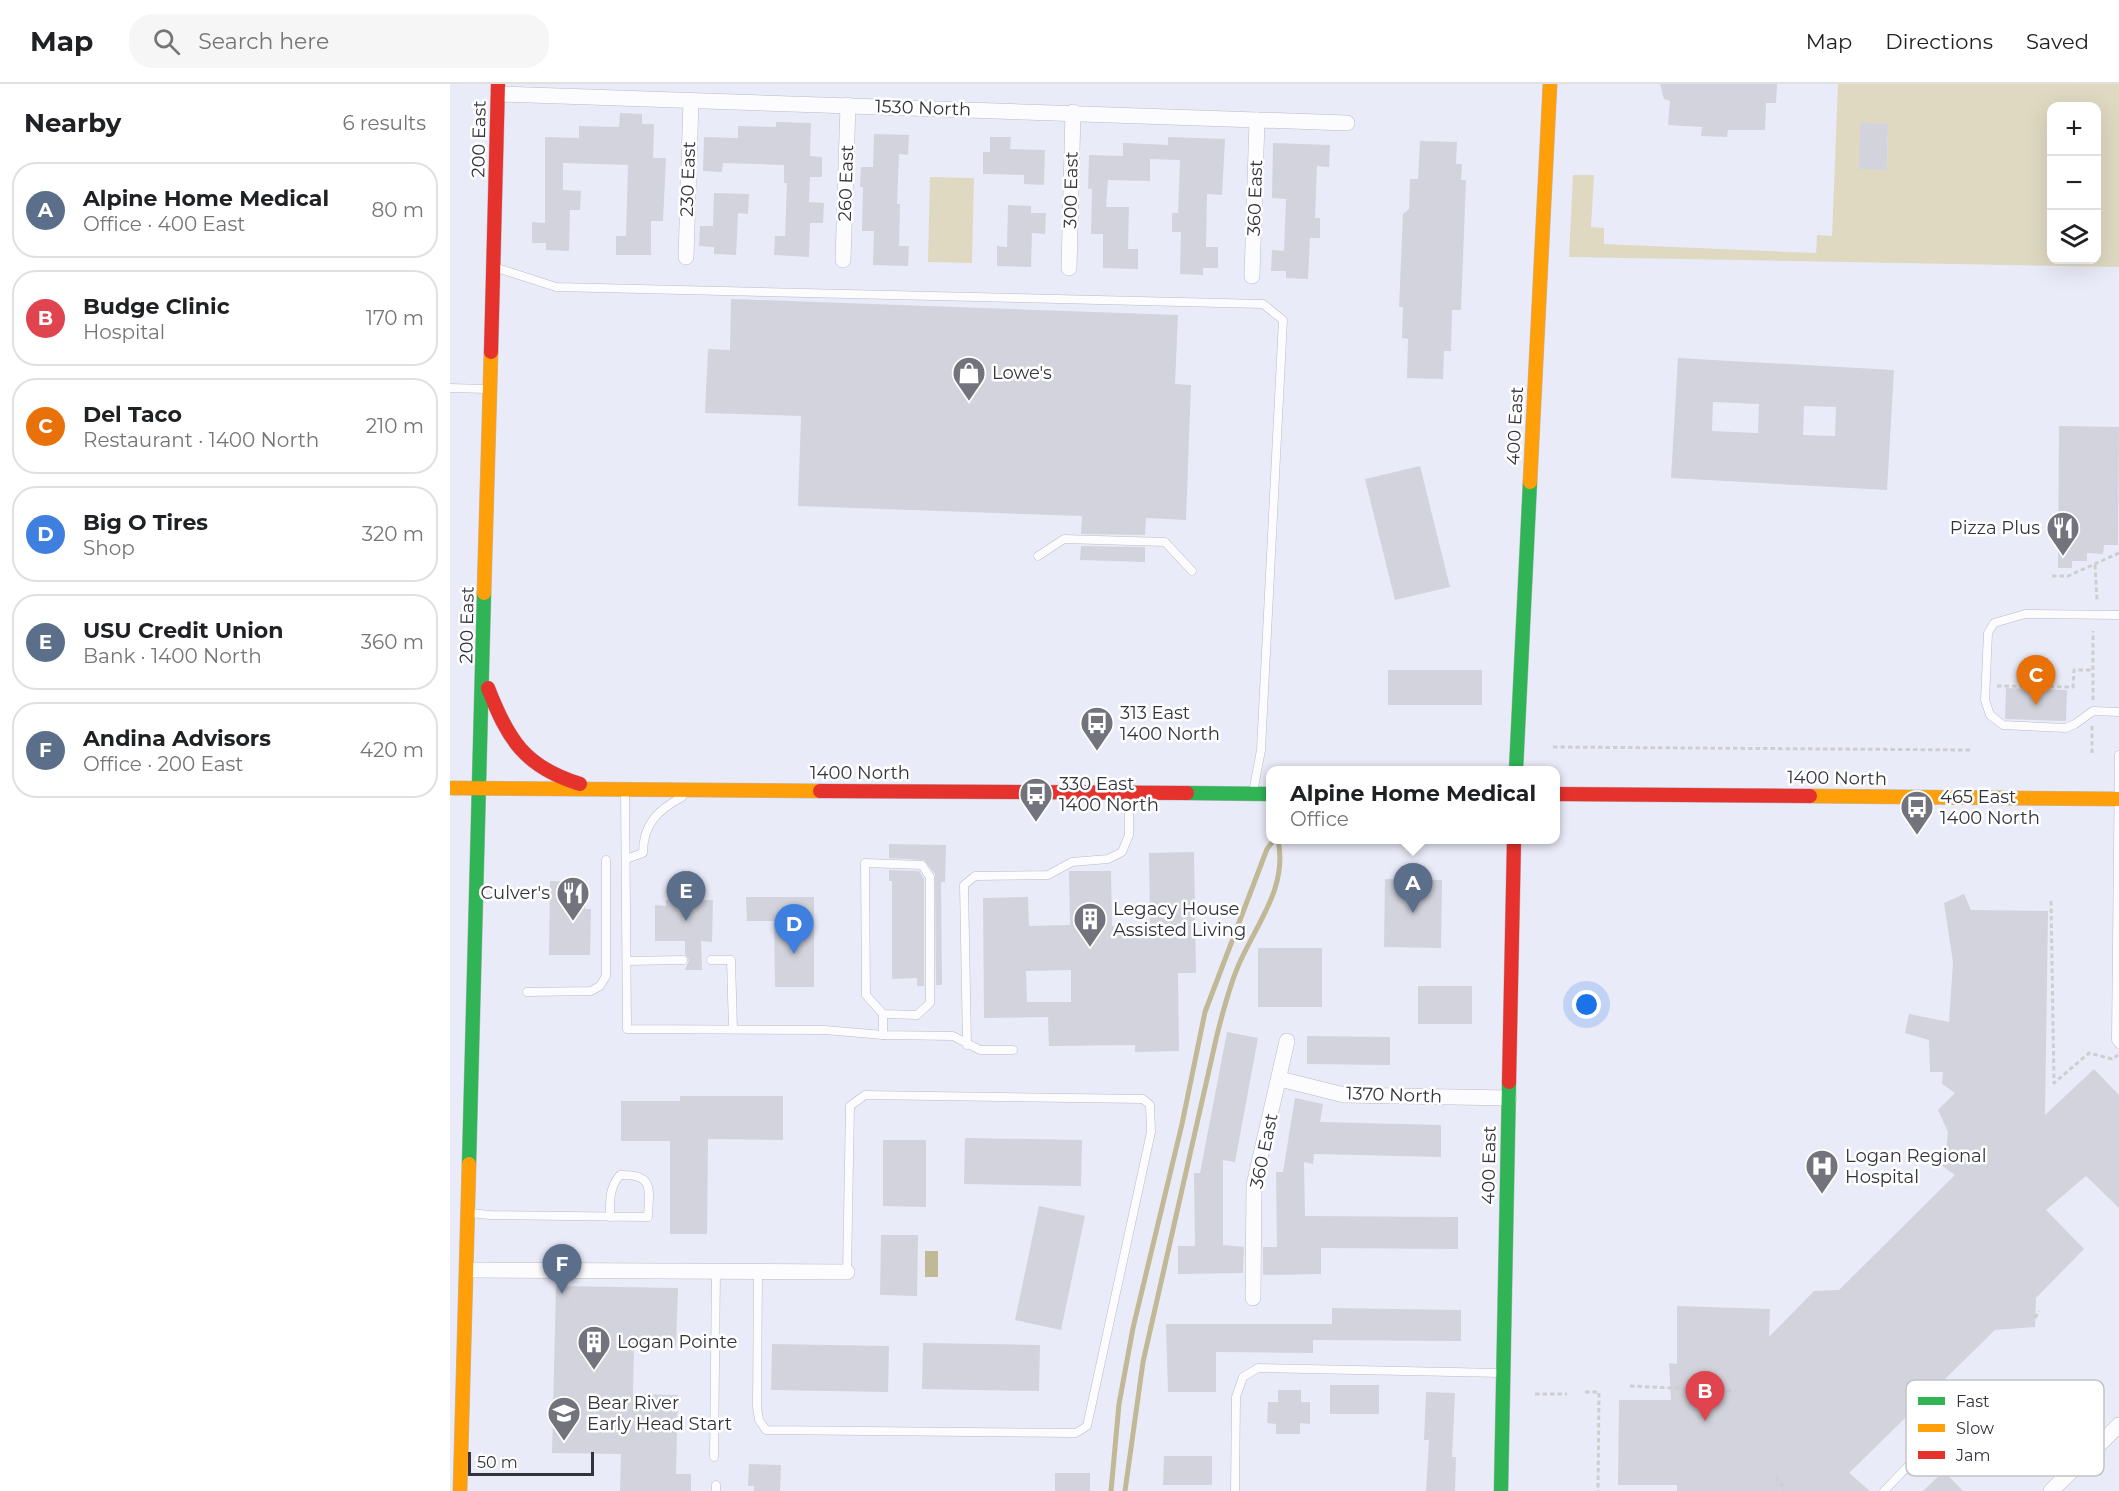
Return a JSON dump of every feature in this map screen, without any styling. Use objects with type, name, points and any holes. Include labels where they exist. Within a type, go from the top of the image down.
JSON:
[{"type":"main road","name":"400 East","points":[[1516,766],[1550,84]]},
{"type":"main road","name":"200 East","points":[[460,1491],[457,1404],[467,1270],[498,89]]},
{"type":"main road","points":[[484,675],[502,727],[525,758],[566,781],[605,790]]},
{"type":"main road","name":"1400 North","points":[[450,788],[1266,794]]},
{"type":"main road","name":"1400 North","points":[[1560,794],[2118,799]]},
{"type":"main road","name":"400 East","points":[[1501,1491],[1514,844]]},
{"type":"street","name":"1530 North","points":[[498,89],[691,100],[1347,123]]},
{"type":"street","name":"230 East","points":[[686,257],[691,100]]},
{"type":"street","name":"260 East","points":[[843,260],[849,105]]},
{"type":"street","name":"300 East","points":[[1069,268],[1073,112]]},
{"type":"street","name":"360 East","points":[[1252,276],[1257,120]]},
{"type":"street","name":"360 East","points":[[1253,1298],[1254,1185],[1287,1041]]},
{"type":"street","name":"1370 North","points":[[1280,1079],[1344,1095],[1509,1098]]},
{"type":"street","points":[[467,1270],[847,1272]]},
{"type":"street","points":[[2104,1440],[2119,1425]]},
{"type":"street","points":[[2051,1491],[2066,1476]]},
{"type":"lane","points":[[494,267],[556,287],[1263,304],[1283,320],[1262,729],[1253,794]]},
{"type":"lane","points":[[450,388],[490,389]]},
{"type":"lane","points":[[1038,556],[1064,539],[1165,542],[1192,571]]},
{"type":"lane","points":[[2119,615],[2025,614],[1994,623],[1988,633],[1985,700],[1990,715],[2003,725],[2066,728],[2093,711],[2119,712]]},
{"type":"lane","points":[[2119,755],[2116,1040],[2119,1044]]},
{"type":"lane","points":[[625,790],[627,1029],[825,1030],[884,1035],[953,1036],[980,1050],[1012,1050]]},
{"type":"lane","points":[[626,859],[643,853],[643,837],[661,808],[696,790]]},
{"type":"lane","points":[[967,1045],[964,885],[975,876],[1048,875],[1072,862],[1108,859],[1122,852],[1129,835],[1129,793]]},
{"type":"lane","points":[[527,992],[591,991],[606,976],[606,860]]},
{"type":"lane","points":[[883,1014],[917,1015],[930,1003],[931,888],[930,877],[922,865],[865,863],[866,995],[883,1014],[884,1035]]},
{"type":"lane","points":[[627,961],[683,960]]},
{"type":"lane","points":[[711,960],[731,960],[733,1029]]},
{"type":"lane","points":[[758,1271],[757,1407],[759,1420],[766,1430],[1076,1433],[1087,1426],[1151,1132],[1150,1105],[1143,1099],[877,1095],[865,1095],[853,1101],[850,1106],[847,1272]]},
{"type":"lane","points":[[468,1213],[648,1217],[650,1187],[644,1179],[633,1174],[620,1175],[612,1185],[609,1196],[610,1216]]},
{"type":"lane","points":[[714,1457],[716,1271]]},
{"type":"lane","points":[[1235,1491],[1236,1397],[1243,1377],[1258,1368],[1503,1373]]},
{"type":"lane","points":[[1884,1491],[1906,1468]]},
{"type":"path","points":[[2052,576],[2068,576],[2119,553]]},
{"type":"path","points":[[2095,565],[2097,601]]},
{"type":"path","points":[[2092,753],[2093,631]]},
{"type":"path","points":[[1995,686],[2073,687],[2074,670],[2093,670]]},
{"type":"path","points":[[1553,747],[1970,750]]},
{"type":"path","points":[[2050,901],[2054,1083],[2089,1053],[2112,1059],[2119,1054]]},
{"type":"path","points":[[2035,1318],[2039,1311]]},
{"type":"path","points":[[1630,1386],[1736,1391]]},
{"type":"path","points":[[1585,1392],[1599,1392],[1598,1491]]},
{"type":"path","points":[[1535,1394],[1568,1394]]},
{"type":"path","points":[[1776,1477],[1783,1491]]},
{"type":"shaded area","points":[[1838,84],[2119,84],[2119,267],[1569,257],[1573,175],[1594,175],[1591,227],[1604,228],[1604,244],[1816,253],[1817,235],[1832,236]],"holes":[[[1861,124],[1888,124],[1887,169]]]},
{"type":"shaded area","points":[[930,177],[974,178],[972,263],[928,262]]},
{"type":"shaded area","points":[[925,1251],[938,1251],[938,1277],[925,1277]]},
{"type":"building","points":[[1660,84],[1777,84],[1776,103],[1766,103],[1765,130],[1728,130],[1727,137],[1701,136],[1702,127],[1668,125],[1670,101],[1664,99]]},
{"type":"building","points":[[620,113],[642,114],[642,124],[654,124],[653,158],[666,158],[663,221],[651,221],[651,255],[616,255],[616,236],[626,236],[628,165],[563,163],[563,190],[581,191],[580,210],[570,210],[569,251],[546,250],[546,243],[532,243],[532,222],[545,223],[545,137],[579,138],[579,126],[619,127]]},
{"type":"building","points":[[776,122],[811,123],[810,156],[822,157],[822,177],[810,177],[809,202],[824,203],[823,223],[810,223],[809,257],[774,255],[775,236],[785,236],[787,183],[784,183],[784,165],[723,163],[722,172],[703,171],[704,137],[738,138],[738,126],[776,127]]},
{"type":"building","points":[[1860,123],[1888,124],[1887,170],[1859,169]]},
{"type":"building","points":[[874,134],[909,135],[908,155],[899,154],[897,204],[900,204],[899,246],[909,246],[908,266],[873,265],[874,231],[862,231],[861,167],[873,167]]},
{"type":"building","points":[[990,137],[1011,137],[1010,149],[1045,150],[1044,185],[1024,184],[1024,175],[983,174],[983,152],[990,152]]},
{"type":"building","points":[[1168,137],[1225,139],[1222,195],[1207,194],[1206,247],[1218,247],[1218,268],[1203,268],[1203,275],[1180,274],[1181,232],[1172,232],[1172,213],[1178,213],[1180,160],[1150,159],[1150,181],[1108,180],[1106,207],[1129,207],[1128,249],[1138,249],[1138,269],[1103,268],[1103,234],[1091,234],[1092,189],[1088,189],[1089,155],[1123,156],[1123,143],[1168,145]]},
{"type":"building","points":[[1420,141],[1457,142],[1456,164],[1462,164],[1461,180],[1466,180],[1461,310],[1452,310],[1451,351],[1444,351],[1443,379],[1407,378],[1408,339],[1402,338],[1403,307],[1399,307],[1403,214],[1409,209],[1410,179],[1418,179]]},
{"type":"building","points":[[1273,143],[1330,145],[1329,167],[1317,166],[1315,218],[1320,218],[1320,238],[1310,238],[1308,279],[1286,278],[1286,271],[1271,271],[1272,250],[1284,251],[1286,199],[1272,198]]},
{"type":"building","points":[[714,193],[749,194],[748,214],[738,213],[736,255],[714,254],[714,247],[699,246],[700,226],[713,226]]},
{"type":"building","points":[[1008,205],[1031,206],[1031,213],[1046,213],[1045,234],[1032,233],[1031,267],[997,266],[997,246],[1007,247]]},
{"type":"building","points":[[731,299],[1178,315],[1175,384],[1191,385],[1186,520],[1146,518],[1145,535],[1081,534],[1082,516],[798,506],[801,416],[705,413],[708,349],[730,350]]},
{"type":"building","points":[[1678,358],[1894,370],[1887,490],[1671,478]],"holes":[[[1713,402],[1759,404],[1758,433],[1712,431]],[[1804,406],[1836,407],[1835,436],[1803,435]]]},
{"type":"building","points":[[2059,426],[2119,427],[2118,545],[2104,545],[2103,554],[2087,553],[2087,561],[2072,561],[2072,568],[2058,568]]},
{"type":"building","points":[[1420,466],[1450,587],[1395,600],[1365,479]]},
{"type":"building","points":[[1081,546],[1145,547],[1145,562],[1080,560]]},
{"type":"building","points":[[1388,670],[1482,670],[1482,705],[1388,705]]},
{"type":"building","points":[[2006,688],[2067,690],[2066,721],[2005,719]]},
{"type":"building","points":[[889,844],[946,845],[945,882],[941,882],[942,985],[936,985],[935,874],[924,860],[889,858]]},
{"type":"building","name":"Legacy House Assisted Living","points":[[1194,852],[1196,973],[1178,973],[1179,1051],[1135,1052],[1135,1045],[1049,1046],[1048,1017],[984,1018],[983,898],[1028,897],[1029,926],[1070,925],[1069,871],[1111,871],[1112,926],[1150,926],[1149,853]],"holes":[[[1071,970],[1071,1002],[1027,1002],[1026,971]]]},
{"type":"building","points":[[889,870],[919,871],[924,879],[924,986],[917,986],[917,978],[892,979],[892,881],[889,881]]},
{"type":"building","points":[[1385,879],[1442,880],[1441,948],[1384,947]]},
{"type":"building","points":[[550,881],[586,882],[585,909],[591,909],[590,955],[549,955]]},
{"type":"building","points":[[687,893],[700,893],[700,900],[713,900],[712,942],[701,941],[702,970],[685,970],[689,960],[685,954],[685,941],[655,941],[655,905],[666,906],[666,900],[687,900]]},
{"type":"building","points":[[1964,894],[1971,910],[2048,911],[2045,1115],[2094,1069],[2119,1095],[2119,1208],[2086,1176],[2046,1210],[2084,1249],[2036,1298],[2035,1327],[1995,1330],[1944,1380],[1906,1380],[1906,1417],[1849,1473],[1870,1491],[1677,1491],[1677,1485],[1618,1485],[1619,1400],[1671,1400],[1669,1363],[1677,1364],[1677,1306],[1770,1309],[1769,1337],[1814,1291],[1839,1290],[1955,1175],[1938,1163],[1946,1150],[1948,1132],[1938,1110],[1955,1093],[1942,1084],[1943,1072],[1930,1072],[1929,1040],[1905,1033],[1909,1014],[1949,1022],[1953,962],[1944,903]]},
{"type":"building","points":[[746,897],[814,897],[814,987],[775,987],[774,921],[747,921]]},
{"type":"building","points":[[1258,948],[1322,948],[1322,1007],[1258,1007]]},
{"type":"building","points":[[1418,986],[1472,986],[1472,1024],[1418,1024]]},
{"type":"building","points":[[1227,1032],[1258,1038],[1235,1162],[1223,1160],[1223,1245],[1244,1247],[1243,1273],[1178,1274],[1178,1246],[1195,1246],[1194,1173],[1200,1173]]},
{"type":"building","points":[[1307,1036],[1390,1037],[1390,1065],[1307,1064]]},
{"type":"building","points":[[680,1096],[783,1096],[783,1140],[708,1139],[707,1234],[670,1234],[670,1141],[621,1141],[621,1101],[680,1101]]},
{"type":"building","points":[[1295,1098],[1323,1104],[1320,1122],[1441,1125],[1441,1157],[1314,1154],[1313,1164],[1304,1162],[1305,1216],[1458,1217],[1458,1249],[1321,1248],[1321,1274],[1263,1275],[1263,1247],[1277,1247],[1276,1172],[1283,1172]]},
{"type":"building","points":[[965,1138],[1082,1140],[1081,1186],[964,1184]]},
{"type":"building","points":[[883,1140],[926,1140],[926,1207],[883,1206]]},
{"type":"building","points":[[1039,1206],[1085,1216],[1061,1330],[1015,1320]]},
{"type":"building","points":[[881,1235],[918,1235],[917,1296],[880,1295]]},
{"type":"building","name":"Logan Pointe","points":[[556,1286],[678,1288],[676,1347],[634,1346],[633,1394],[678,1395],[676,1474],[691,1474],[691,1491],[620,1491],[621,1454],[552,1453]]},
{"type":"building","points":[[1332,1308],[1461,1310],[1461,1341],[1313,1340],[1313,1353],[1216,1352],[1216,1392],[1168,1392],[1166,1324],[1332,1324]]},
{"type":"building","points":[[923,1343],[1040,1345],[1039,1391],[922,1389]]},
{"type":"building","points":[[772,1344],[889,1346],[888,1392],[771,1390]]},
{"type":"building","points":[[1330,1385],[1379,1385],[1379,1414],[1330,1414]]},
{"type":"building","points":[[1278,1390],[1301,1390],[1301,1402],[1310,1402],[1310,1424],[1300,1423],[1300,1434],[1276,1434],[1276,1424],[1267,1423],[1268,1402],[1278,1402]]},
{"type":"building","points":[[1426,1392],[1455,1393],[1452,1457],[1456,1457],[1455,1491],[1426,1491],[1429,1440],[1424,1440]]},
{"type":"building","points":[[1164,1456],[1212,1456],[1212,1485],[1163,1485]]},
{"type":"building","points":[[749,1464],[781,1465],[780,1491],[754,1491],[754,1486],[748,1486]]},
{"type":"building","points":[[1055,1473],[1090,1473],[1090,1491],[1055,1491]]},
{"type":"building","points":[[1939,1476],[1949,1476],[1963,1491],[1923,1491]]},
{"type":"waterway","points":[[1111,1491],[1119,1404],[1133,1328],[1182,1124],[1205,1012],[1271,844]]},
{"type":"waterway","points":[[1125,1491],[1143,1362],[1217,1035],[1235,973],[1275,889],[1279,873],[1278,844]]},
{"type":"traffic: fast","points":[[1516,766],[1530,482]]},
{"type":"traffic: fast","points":[[469,1164],[484,593]]},
{"type":"traffic: fast","points":[[1187,793],[1266,794]]},
{"type":"traffic: fast","points":[[1501,1491],[1509,1082]]},
{"type":"traffic: slow","points":[[1530,482],[1550,84]]},
{"type":"traffic: slow","points":[[484,593],[491,352]]},
{"type":"traffic: slow","points":[[450,788],[820,791]]},
{"type":"traffic: slow","points":[[1810,796],[2119,799]]},
{"type":"traffic: slow","points":[[460,1491],[469,1164]]},
{"type":"traffic: jam","points":[[491,352],[498,84]]},
{"type":"traffic: jam","points":[[488,688],[503,723],[521,749],[545,769],[580,784]]},
{"type":"traffic: jam","points":[[820,791],[1187,793]]},
{"type":"traffic: jam","points":[[1560,794],[1810,796]]},
{"type":"traffic: jam","points":[[1509,1082],[1514,844]]},
{"type":"place","name":"Lowe's","points":[[969,402]]},
{"type":"place","name":"Pizza Plus","points":[[2063,557]]},
{"type":"place","name":"Del Taco","points":[[2036,705]]},
{"type":"place","name":"313 East 1400 North","points":[[1097,752]]},
{"type":"place","name":"330 East 1400 North","points":[[1036,823]]},
{"type":"place","name":"465 East 1400 North","points":[[1917,836]]},
{"type":"place","name":"Alpine Home Medical","points":[[1413,913]]},
{"type":"place","name":"USU Credit Union","points":[[686,921]]},
{"type":"place","name":"Culver's","points":[[573,922]]},
{"type":"place","name":"Legacy House Assisted Living","points":[[1090,948]]},
{"type":"place","name":"Big O Tires","points":[[794,954]]},
{"type":"place","name":"Logan Regional Hospital","points":[[1822,1195]]},
{"type":"place","name":"Andina Advisors","points":[[562,1294]]},
{"type":"place","name":"Logan Pointe","points":[[594,1371]]},
{"type":"place","name":"Budge Clinic","points":[[1705,1421]]},
{"type":"place","name":"Bear River Early Head Start","points":[[564,1442]]}]
